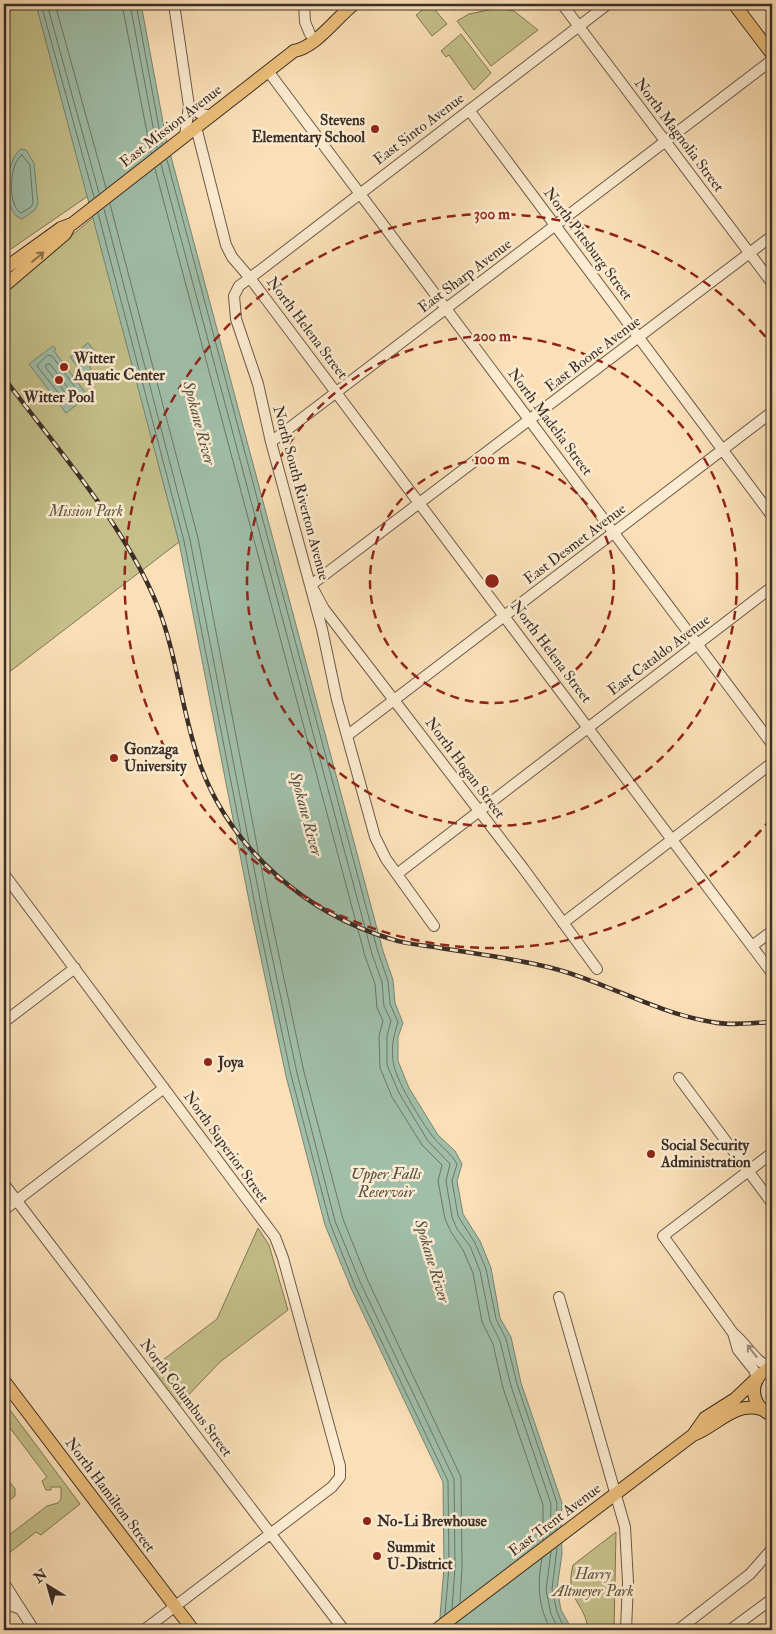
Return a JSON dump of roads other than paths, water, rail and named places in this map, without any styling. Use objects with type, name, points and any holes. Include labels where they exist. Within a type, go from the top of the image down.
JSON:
[{"type":"main road","name":"East Mission Avenue","points":[[294,51],[301,50],[333,25],[337,18],[354,4]]},
{"type":"main road","points":[[734,4],[772,54]]},
{"type":"main road","name":"East Mission Avenue","points":[[4,269],[60,228],[70,225],[294,51],[297,44],[328,19],[337,18]]},
{"type":"main road","name":"East Mission Avenue","points":[[4,286],[66,234],[70,225]]},
{"type":"main road","name":"East Trent Avenue","points":[[693,1435],[705,1418],[735,1399],[772,1368]]},
{"type":"main road","points":[[757,1379],[754,1398],[769,1414]]},
{"type":"main road","name":"North Hamilton Street","points":[[4,1381],[192,1630]]},
{"type":"main road","name":"East Trent Avenue","points":[[436,1630],[693,1435],[706,1430],[736,1410],[746,1407],[769,1414]]},
{"type":"street","points":[[174,4],[189,106],[184,137]]},
{"type":"street","points":[[304,4],[305,22],[310,34]]},
{"type":"street","name":"North Magnolia Street","points":[[562,4],[772,283]]},
{"type":"street","name":"East Sinto Avenue","points":[[250,278],[608,4]]},
{"type":"street","name":"East Sharp Avenue","points":[[271,442],[772,60]]},
{"type":"street","name":"North Madelia Street","points":[[268,71],[772,744]]},
{"type":"street","points":[[189,106],[199,113],[210,116]]},
{"type":"street","name":"North Pittsburg Street","points":[[469,110],[772,516]]},
{"type":"street","points":[[196,127],[226,245],[232,257],[250,278]]},
{"type":"street","name":"East Boone Avenue","points":[[311,585],[531,421],[772,236]]},
{"type":"street","name":"North Helena Street","points":[[250,278],[772,973]]},
{"type":"street","name":"North South Riverton Avenue","points":[[250,278],[235,291],[234,308],[258,384],[271,442],[311,585],[337,700],[375,837],[383,854],[434,926]]},
{"type":"street","name":"East Desmet Avenue","points":[[348,735],[772,412]]},
{"type":"street","name":"North Hogan Street","points":[[311,585],[324,609],[395,700],[597,969]]},
{"type":"street","name":"East Cataldo Avenue","points":[[397,874],[772,588]]},
{"type":"street","points":[[563,924],[772,763]]},
{"type":"street","name":"North Superior Street","points":[[4,874],[274,1237],[283,1258],[340,1466],[340,1477],[332,1487],[270,1534]]},
{"type":"street","points":[[752,946],[772,931]]},
{"type":"street","points":[[4,1022],[75,968]]},
{"type":"street","points":[[679,1078],[772,1203]]},
{"type":"street","points":[[4,1210],[164,1088]]},
{"type":"street","points":[[757,1379],[754,1370],[738,1350],[732,1333],[663,1236],[772,1154]]},
{"type":"street","name":"North Columbus Street","points":[[4,1184],[344,1630]]},
{"type":"street","points":[[559,1297],[625,1527],[628,1546],[626,1630]]},
{"type":"street","points":[[732,1333],[744,1341],[762,1363],[772,1368]]},
{"type":"street","points":[[144,1630],[270,1534]]},
{"type":"street","points":[[678,1630],[750,1574],[772,1549]]},
{"type":"street","points":[[4,1583],[15,1598],[18,1608],[34,1630]]},
{"type":"street","points":[[730,1630],[772,1598]]},
{"type":"street","points":[[4,1601],[6,1604],[18,1608]]},
{"type":"water","name":"Upper Falls Reservoir","points":[[36,4],[141,4],[166,138],[383,951],[393,980],[395,1003],[403,1023],[398,1037],[398,1061],[409,1088],[438,1135],[455,1151],[462,1164],[457,1181],[463,1214],[480,1241],[491,1268],[500,1318],[511,1337],[521,1383],[562,1503],[562,1554],[557,1588],[561,1610],[570,1626],[570,1630],[439,1630],[444,1567],[443,1482],[351,1288],[325,1225],[286,1076],[252,916],[179,542]]},
{"type":"water","points":[[21,149],[26,150],[34,163],[38,204],[35,210],[22,219],[10,207],[7,186],[11,164]]},
{"type":"water","points":[[88,343],[94,350],[83,358],[86,359],[91,369],[84,375],[70,357]]},
{"type":"water","name":"Witter Pool","points":[[53,346],[56,349],[54,351],[88,396],[66,413],[29,364]]},
{"type":"railway","points":[[4,378],[88,488],[128,547],[158,607],[165,627],[189,727],[201,767],[215,797],[232,825],[276,875],[330,913],[360,928],[396,941],[513,960],[561,970],[668,1011],[712,1022],[727,1024],[772,1022]]},
{"type":"place","name":"Stevens Elementary School","points":[[375,129]]},
{"type":"place","name":"Witter Aquatic Center","points":[[64,367]]},
{"type":"place","name":"Witter Pool","points":[[59,380]]},
{"type":"place","name":"Gonzaga University","points":[[114,758]]},
{"type":"place","name":"Joya","points":[[208,1062]]},
{"type":"place","name":"Social Security Administration","points":[[651,1154]]},
{"type":"place","name":"No-Li Brewhouse","points":[[367,1521]]},
{"type":"place","name":"Summit U-District","points":[[377,1556]]},
{"type":"water label","name":"Spokane River","points":[[199,423]]},
{"type":"water label","name":"Spokane River","points":[[306,814]]},
{"type":"water label","name":"Spokane River","points":[[432,1261]]},
{"type":"park label","name":"Mission Park","points":[[86,511]]},
{"type":"park label","name":"Harry Altmeyer Park","points":[[593,1582]]}]
